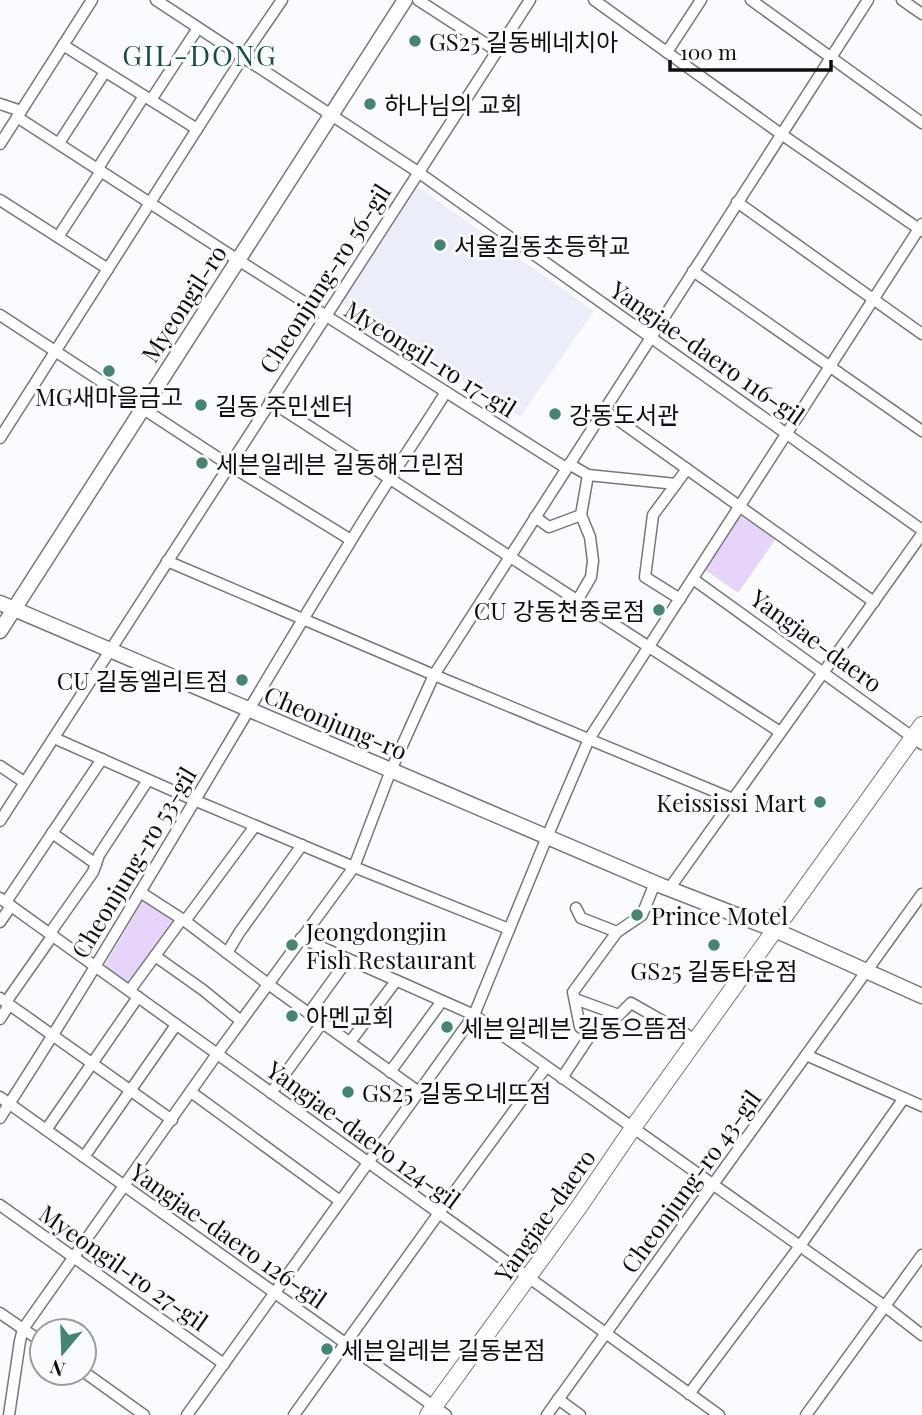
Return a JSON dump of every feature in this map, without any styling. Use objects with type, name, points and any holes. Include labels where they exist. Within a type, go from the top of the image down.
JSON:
[{"type":"main road","name":"Myeongil-ro","points":[[0,631],[7,606],[143,408],[405,0]]},
{"type":"main road","name":"Cheonjung-ro","points":[[7,606],[654,883],[775,930],[922,996]]},
{"type":"main road","name":"Yangjae-daero","points":[[436,1412],[633,1128],[919,736]]},
{"type":"street","points":[[0,144],[92,0]]},
{"type":"street","name":"Yangjae-daero 116-gil","points":[[156,0],[418,172],[922,532]]},
{"type":"street","points":[[0,438],[282,0]]},
{"type":"street","points":[[418,0],[497,51]]},
{"type":"street","name":"Cheonjung-ro 56-gil","points":[[0,821],[530,0]]},
{"type":"street","points":[[187,1415],[474,1015],[589,740],[921,228],[781,134],[594,0]]},
{"type":"street","points":[[667,52],[701,0]]},
{"type":"street","points":[[751,0],[922,122]]},
{"type":"street","points":[[9,1415],[23,1329],[217,1054],[354,867],[391,770],[434,675],[868,0]]},
{"type":"street","points":[[902,0],[922,14]]},
{"type":"street","points":[[58,237],[147,98],[198,28]]},
{"type":"street","points":[[63,45],[197,129]]},
{"type":"street","points":[[59,144],[106,72]]},
{"type":"street","name":"Myeongil-ro 17-gil","points":[[0,104],[446,392],[568,466],[588,475]]},
{"type":"street","points":[[0,200],[108,269]]},
{"type":"street","points":[[737,202],[922,334]]},
{"type":"street","points":[[693,271],[922,431]]},
{"type":"street","points":[[0,315],[229,465],[351,540]]},
{"type":"street","name":"Cheonjung-ro 53-gil","points":[[0,1118],[5,1100],[52,1036],[97,966],[248,709],[351,540],[446,392]]},
{"type":"street","points":[[270,401],[780,732]]},
{"type":"street","points":[[604,410],[874,602]]},
{"type":"street","points":[[680,599],[645,577],[653,515],[687,469]]},
{"type":"street","points":[[577,601],[592,577],[590,537],[581,515],[588,475],[676,484]]},
{"type":"street","points":[[535,517],[549,527],[581,515]]},
{"type":"street","points":[[669,889],[922,532]]},
{"type":"street","points":[[167,561],[733,799]]},
{"type":"street","name":"Yangjae-daero","points":[[693,579],[823,673],[919,736]]},
{"type":"street","points":[[54,738],[255,826],[509,929]]},
{"type":"street","points":[[0,922],[6,902],[102,759]]},
{"type":"street","points":[[0,766],[24,782]]},
{"type":"street","points":[[0,1018],[5,1002],[93,872],[148,780]]},
{"type":"street","points":[[46,1130],[92,1064],[155,956],[255,826]]},
{"type":"street","points":[[52,832],[96,864]]},
{"type":"street","points":[[227,953],[302,845]]},
{"type":"street","points":[[562,1078],[591,1034],[580,1027],[573,992],[617,932],[642,915],[654,883]]},
{"type":"street","points":[[140,892],[183,920],[419,1092]]},
{"type":"street","name":"Cheonjung-ro 43-gil","points":[[547,1415],[922,894]]},
{"type":"street","name":"Yangjae-daero 124-gil","points":[[6,902],[719,1415]]},
{"type":"street","points":[[576,908],[581,918],[617,932]]},
{"type":"street","points":[[301,939],[474,1015],[922,1335]]},
{"type":"street","points":[[155,956],[241,1021]]},
{"type":"street","points":[[309,1013],[348,959]]},
{"type":"street","points":[[350,1042],[396,981]]},
{"type":"street","points":[[575,999],[619,1015],[631,1003],[696,1040]]},
{"type":"street","points":[[390,1072],[442,1001]]},
{"type":"street","points":[[5,1002],[172,1119]]},
{"type":"street","points":[[271,1093],[322,1023]]},
{"type":"street","points":[[84,1157],[177,1025]]},
{"type":"street","points":[[806,1055],[922,1105]]},
{"type":"street","points":[[295,1415],[546,1067]]},
{"type":"street","points":[[191,1092],[340,1201]]},
{"type":"street","points":[[690,1394],[800,1246],[904,1098]]},
{"type":"street","name":"Yangjae-daero 126-gil","points":[[5,1100],[345,1343],[436,1412]]},
{"type":"street","name":"Myeongil-ro 27-gil","points":[[0,1205],[224,1364]]},
{"type":"street","points":[[806,1415],[922,1255]]},
{"type":"street","points":[[0,1313],[28,1332]]},
{"type":"street","points":[[98,1382],[144,1415]]},
{"type":"street","points":[[558,1399],[580,1415]]},
{"type":"shaded area","name":"서울길동초등학교","points":[[418,187],[594,311],[520,417],[342,303]]},
{"type":"shaded area","points":[[740,512],[777,537],[738,593],[704,569]]},
{"type":"shaded area","points":[[143,900],[176,922],[129,985],[105,965]]},
{"type":"place","name":"GS25 길동베네치아","points":[[415,41]]},
{"type":"place","name":"하나님의 교회","points":[[370,104]]},
{"type":"place","name":"서울길동초등학교","points":[[440,245]]},
{"type":"place","name":"MG새마을금고","points":[[109,371]]},
{"type":"place","name":"길동 주민센터","points":[[201,405]]},
{"type":"place","name":"강동도서관","points":[[555,414]]},
{"type":"place","name":"세븐일레븐 길동해그린점","points":[[202,463]]},
{"type":"place","name":"CU 강동천중로점","points":[[659,610]]},
{"type":"place","name":"CU 길동엘리트점","points":[[242,680]]},
{"type":"place","name":"Keississi Mart","points":[[820,802]]},
{"type":"place","name":"Prince Motel","points":[[637,915]]},
{"type":"place","name":"Jeongdongjin Fish Restaurant","points":[[292,945]]},
{"type":"place","name":"GS25 길동타운점","points":[[714,945]]},
{"type":"place","name":"아멘교회","points":[[292,1016]]},
{"type":"place","name":"세븐일레븐 길동으뜸점","points":[[447,1027]]},
{"type":"place","name":"GS25 길동오네뜨점","points":[[348,1092]]},
{"type":"place","name":"세븐일레븐 길동본점","points":[[327,1349]]},
{"type":"district","name":"GIL-DONG","points":[[200,54]]}]
